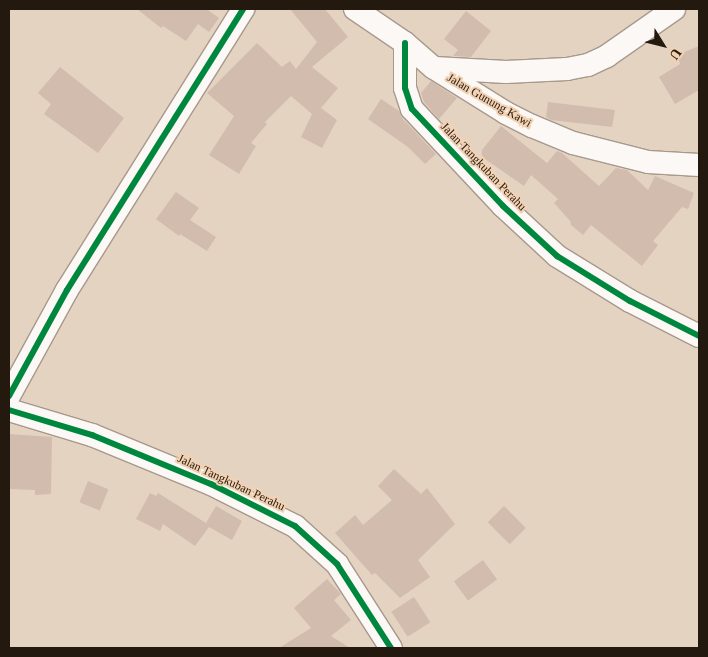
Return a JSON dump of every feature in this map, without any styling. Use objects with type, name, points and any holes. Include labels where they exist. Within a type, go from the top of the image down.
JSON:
[{"type":"street","points":[[9,396],[67,290],[243,9]]},
{"type":"street","name":"Jalan Gunung Kawi","points":[[355,9],[405,43],[434,68],[506,113],[573,143],[648,162],[699,166]]},
{"type":"street","points":[[434,68],[506,72],[567,69],[588,65],[607,56],[674,9]]},
{"type":"street","name":"Jalan Tangkuban Perahu","points":[[405,43],[404,88],[412,109],[503,206],[557,256],[630,301],[699,336]]},
{"type":"street","name":"Jalan Tangkuban Perahu","points":[[9,410],[92,436],[212,484],[295,526],[337,564],[391,648]]},
{"type":"building","points":[[137,9],[209,9],[219,18],[209,32],[198,24],[186,41],[163,26],[161,28]]},
{"type":"building","points":[[290,9],[325,9],[348,37],[312,67],[338,88],[321,108],[337,120],[322,148],[301,137],[312,114],[291,96],[265,122],[267,124],[251,143],[256,146],[239,174],[209,155],[234,116],[207,93],[257,43],[282,67],[290,61],[296,69],[317,42]]},
{"type":"building","points":[[466,11],[491,31],[471,57],[453,56],[458,50],[444,39]]},
{"type":"building","points":[[699,46],[699,90],[675,104],[659,77],[680,64],[677,55]]},
{"type":"building","points":[[60,67],[124,118],[98,153],[44,114],[51,104],[38,93]]},
{"type":"building","points":[[431,81],[457,98],[439,119],[424,102],[421,93]]},
{"type":"building","points":[[381,99],[399,111],[402,118],[436,154],[425,164],[408,147],[368,119]]},
{"type":"building","points":[[548,102],[615,110],[612,127],[551,120],[546,117]]},
{"type":"building","points":[[501,126],[547,163],[557,151],[562,153],[599,186],[616,168],[627,170],[648,190],[655,176],[694,193],[688,209],[682,207],[653,241],[658,245],[642,266],[591,225],[583,235],[570,224],[571,222],[554,203],[558,199],[531,175],[524,186],[482,157],[482,150]]},
{"type":"building","points":[[176,192],[199,208],[190,220],[216,237],[207,251],[180,234],[179,236],[156,219]]},
{"type":"building","points":[[9,434],[52,437],[51,494],[35,495],[35,490],[9,489]]},
{"type":"building","points":[[394,469],[421,494],[427,488],[455,524],[418,560],[430,577],[400,598],[375,573],[372,575],[335,533],[355,515],[363,525],[392,500],[378,486]]},
{"type":"building","points":[[88,481],[108,489],[100,511],[79,502]]},
{"type":"building","points":[[150,493],[156,496],[158,493],[206,523],[216,506],[242,521],[232,540],[209,527],[195,546],[163,524],[160,531],[136,519]]},
{"type":"building","points":[[504,506],[526,528],[510,544],[488,522]]},
{"type":"building","points":[[483,560],[497,579],[468,601],[454,581]]},
{"type":"building","points":[[327,579],[341,594],[334,600],[351,620],[331,636],[350,648],[279,648],[311,628],[294,608]]},
{"type":"building","points":[[414,597],[430,622],[408,637],[391,612]]},
{"type":"cycle path","points":[[9,396],[67,290],[243,9]]},
{"type":"cycle path","points":[[405,43],[405,88],[412,109],[503,206],[557,256],[630,301],[699,336]]},
{"type":"cycle path","points":[[9,410],[92,435],[211,484],[295,526],[337,564],[391,648]]}]
